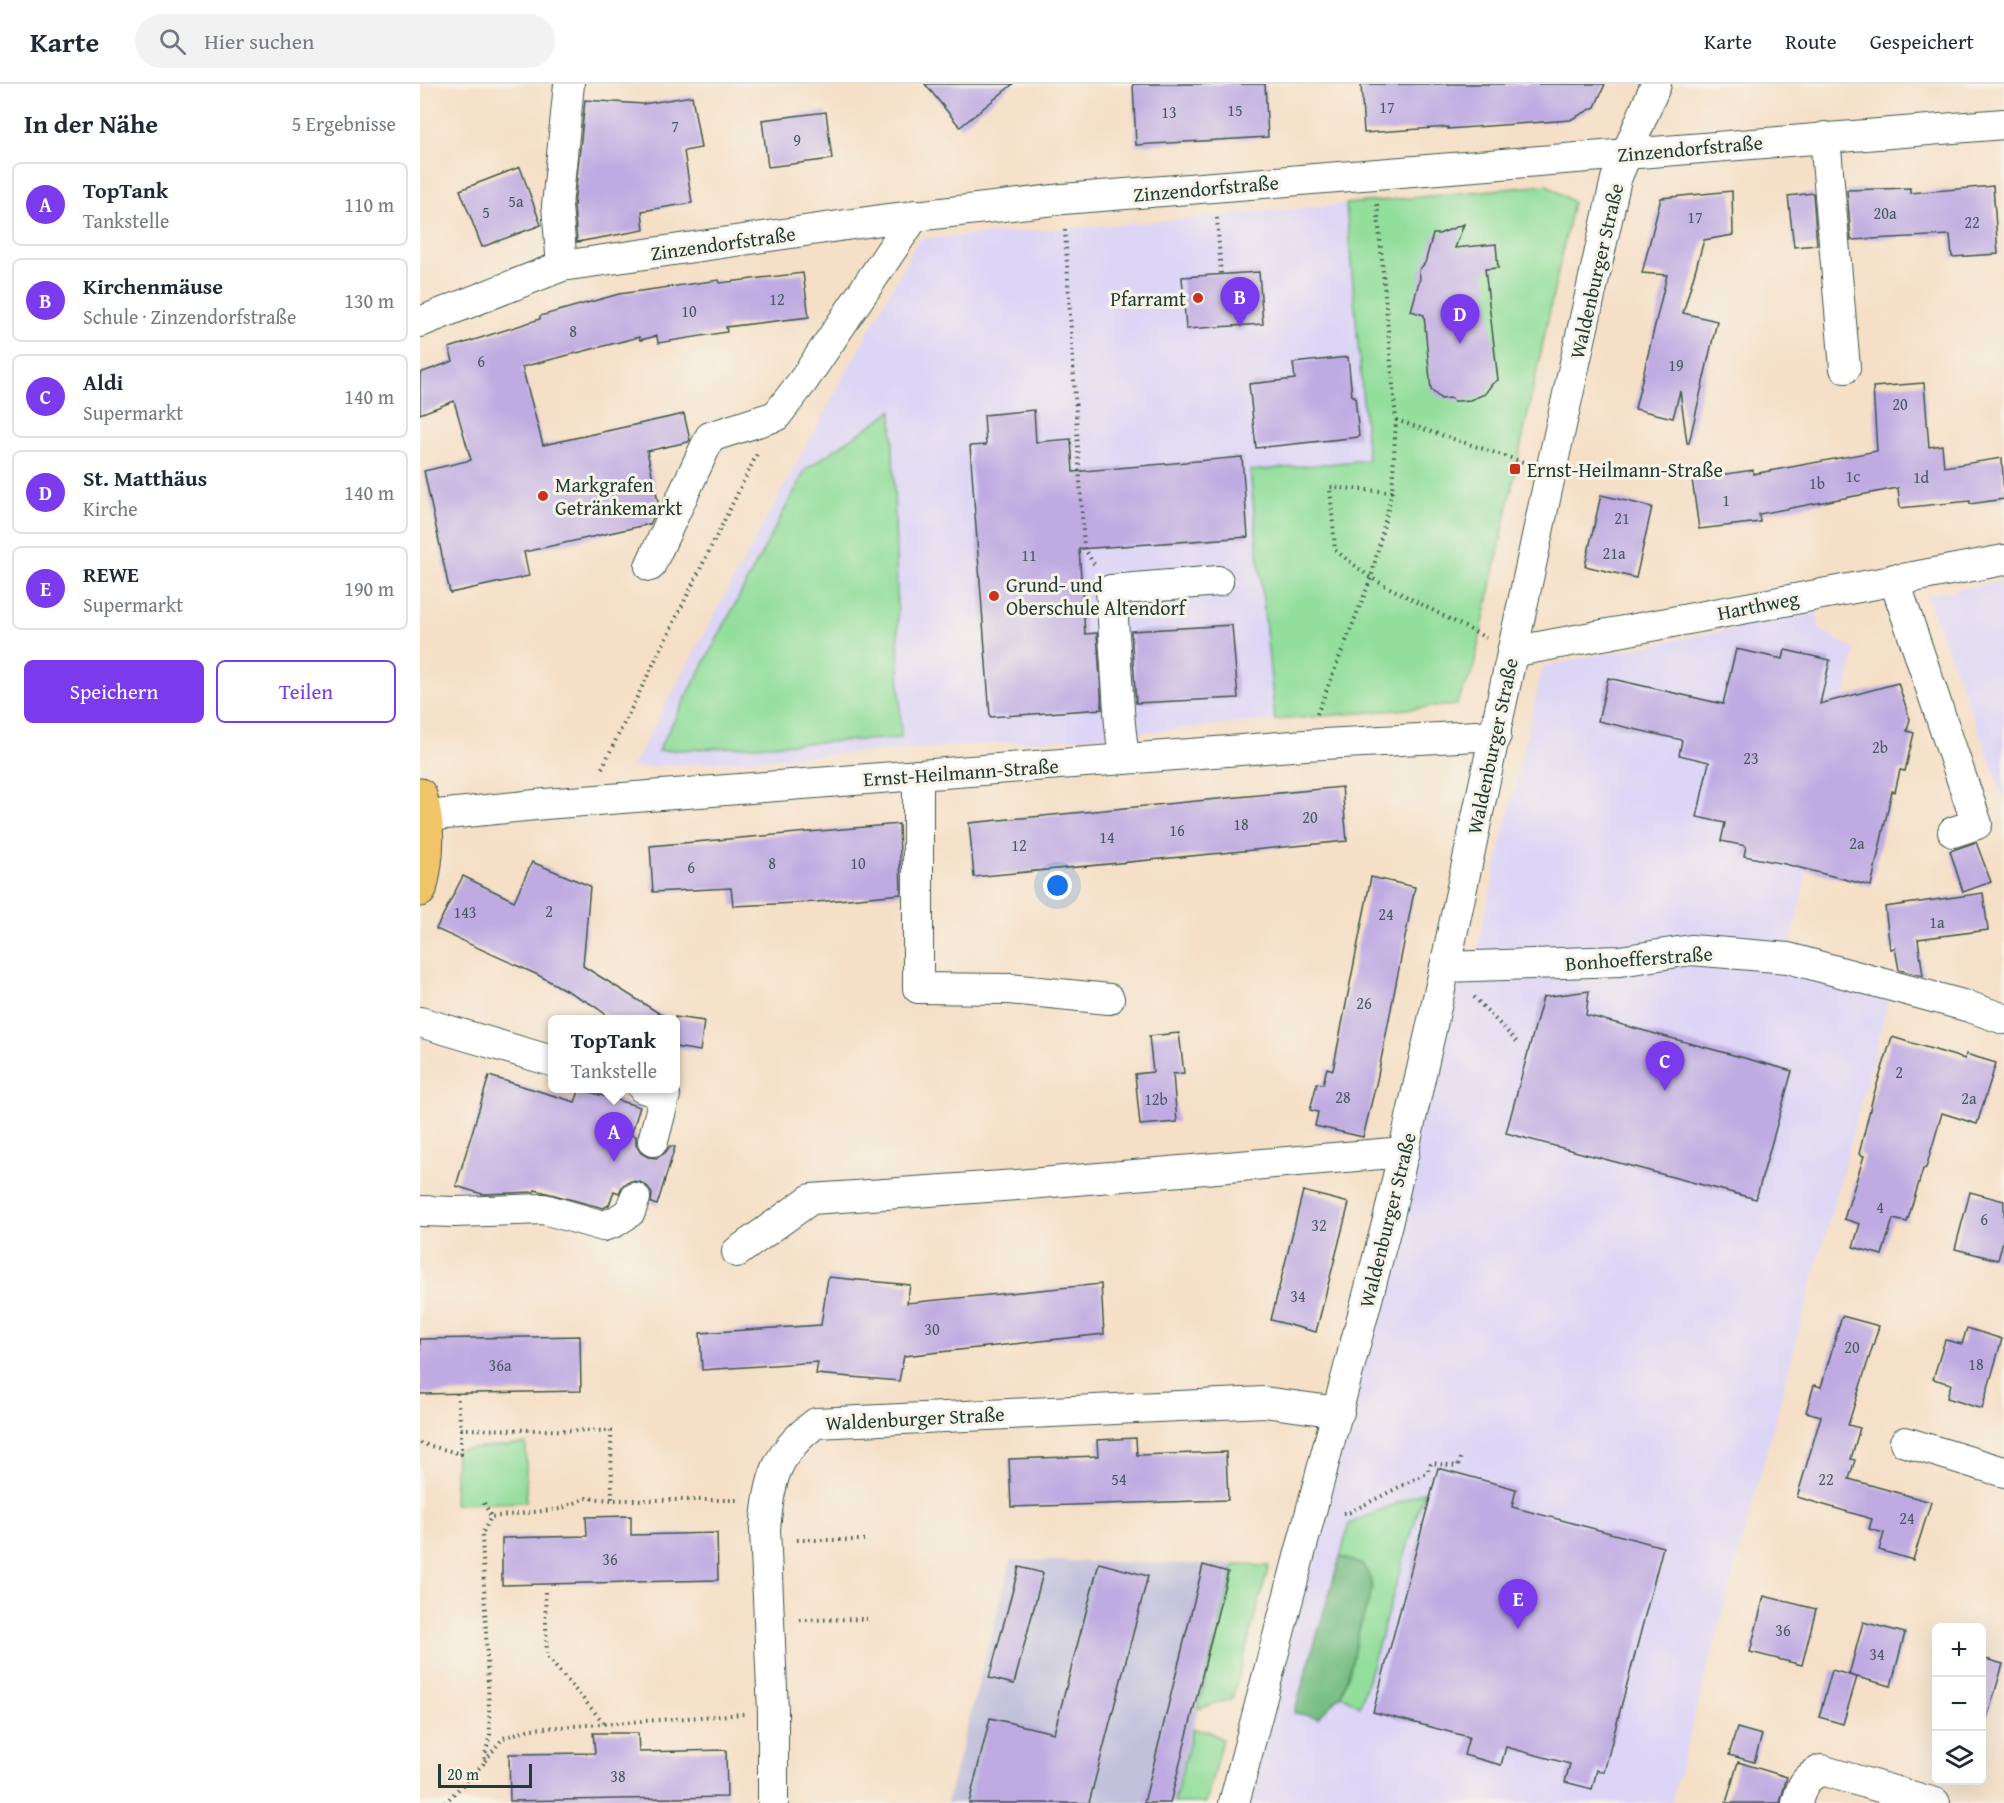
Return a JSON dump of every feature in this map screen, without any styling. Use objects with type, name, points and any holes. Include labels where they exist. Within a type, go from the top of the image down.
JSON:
[{"type":"main road","points":[[420,890],[426,867],[423,806]]},
{"type":"street","points":[[562,266],[557,206],[569,84]]},
{"type":"street","name":"Waldenburger Straße","points":[[1234,1803],[1389,1216],[1616,179],[1656,84]]},
{"type":"street","name":"Zinzendorfstraße","points":[[420,322],[562,266],[915,215],[1063,199],[2004,124]]},
{"type":"street","points":[[1825,137],[1845,368]]},
{"type":"street","points":[[650,566],[710,437],[776,416],[803,381],[915,215]]},
{"type":"street","name":"Harthweg","points":[[1512,652],[2004,560]]},
{"type":"street","points":[[1894,579],[1977,824],[1953,832]]},
{"type":"street","points":[[1124,759],[1111,590],[1218,581]]},
{"type":"street","name":"Ernst-Heilmann-Straße","points":[[423,806],[585,801],[1305,745],[1496,735]]},
{"type":"street","points":[[918,775],[918,988],[1009,989],[1110,999]]},
{"type":"street","name":"Bonhoefferstraße","points":[[1445,967],[1620,961],[1691,950],[1788,958],[1937,997],[2004,1018]]},
{"type":"street","points":[[420,1022],[548,1060]]},
{"type":"street","points":[[653,1141],[665,1095],[658,1093]]},
{"type":"street","points":[[737,1252],[811,1199],[1017,1185],[1404,1152]]},
{"type":"street","points":[[420,1211],[544,1209],[603,1226],[615,1222],[630,1212],[635,1198]]},
{"type":"street","name":"Waldenburger Straße","points":[[773,1803],[773,1712],[766,1540],[768,1500],[772,1479],[783,1456],[798,1436],[816,1423],[1264,1402],[1339,1412]]},
{"type":"street","points":[[1905,1442],[2004,1472]]},
{"type":"street","points":[[1797,1803],[1803,1783],[1812,1774],[1821,1770],[1935,1803]]},
{"type":"path","points":[[1305,745],[1371,578],[1392,492],[1396,420],[1375,174]]},
{"type":"path","points":[[1215,187],[1221,274]]},
{"type":"path","points":[[1065,229],[1084,548],[1111,590]]},
{"type":"path","points":[[585,801],[776,416]]},
{"type":"path","points":[[1396,420],[1551,471]]},
{"type":"path","points":[[1392,492],[1330,487],[1335,550],[1371,578],[1512,652]]},
{"type":"path","points":[[1445,967],[1519,1044]]},
{"type":"path","points":[[420,1443],[460,1454],[461,1429],[457,1394]]},
{"type":"path","points":[[461,1429],[611,1431],[612,1500]]},
{"type":"path","points":[[1309,1518],[1350,1512],[1427,1473],[1431,1463],[1458,1466],[1461,1455]]},
{"type":"path","points":[[491,1517],[560,1509],[587,1498],[768,1500]]},
{"type":"path","points":[[484,1503],[491,1517]]},
{"type":"path","points":[[483,1764],[490,1734],[482,1534],[491,1517]]},
{"type":"path","points":[[766,1540],[864,1540]]},
{"type":"path","points":[[545,1592],[547,1657],[605,1724]]},
{"type":"path","points":[[769,1621],[867,1619]]},
{"type":"path","points":[[445,1803],[483,1764],[503,1738],[530,1729],[773,1712]]},
{"type":"shaded area","name":"Grund- und Oberschule Altendorf","points":[[1346,204],[1368,460],[1250,471],[1275,720],[1094,737],[631,768],[919,239],[1115,225]]},
{"type":"shaded area","points":[[2004,581],[2004,798],[1927,595]]},
{"type":"shaded area","points":[[1817,612],[1820,629],[1855,650],[1788,957],[1893,985],[1671,1803],[1234,1803],[1445,967],[1473,966],[1543,666]]},
{"type":"shaded area","points":[[1011,1560],[1235,1565],[1174,1803],[947,1803]]},
{"type":"green space","points":[[1547,185],[1573,202],[1473,670],[1456,705],[1275,720],[1250,471],[1368,460],[1346,204]]},
{"type":"green space","points":[[892,411],[901,738],[658,751],[806,469]]},
{"type":"green space","points":[[526,1444],[526,1502],[454,1504],[456,1450]]},
{"type":"green space","points":[[1424,1491],[1360,1706],[1341,1695],[1369,1601],[1363,1565],[1340,1557],[1349,1524]]},
{"type":"green space","points":[[1340,1557],[1363,1565],[1370,1577],[1372,1588],[1350,1669],[1341,1695],[1318,1718],[1294,1713]]},
{"type":"green space","points":[[1235,1565],[1269,1566],[1232,1699],[1198,1709]]},
{"type":"green space","points":[[1193,1729],[1208,1731],[1222,1739],[1206,1803],[1174,1803]]},
{"type":"building","points":[[925,84],[1013,84],[960,127]]},
{"type":"building","points":[[1133,84],[1265,84],[1268,137],[1136,145]]},
{"type":"building","points":[[1361,84],[1605,84],[1595,107],[1570,120],[1364,133]]},
{"type":"building","points":[[692,96],[701,148],[684,151],[692,203],[642,211],[644,230],[577,242],[574,206],[585,100],[643,104]]},
{"type":"building","points":[[826,112],[832,159],[768,167],[762,120]]},
{"type":"building","points":[[520,167],[541,225],[482,247],[460,190]]},
{"type":"building","points":[[1993,186],[1998,254],[1952,257],[1950,235],[1851,240],[1847,190],[1910,188],[1910,193]]},
{"type":"building","points":[[1732,191],[1733,235],[1704,240],[1683,313],[1717,321],[1689,443],[1687,443],[1680,391],[1673,418],[1635,409],[1667,275],[1642,273],[1661,198]]},
{"type":"building","points":[[1813,193],[1817,245],[1794,247],[1788,196]]},
{"type":"building","points":[[1464,224],[1455,248],[1496,244],[1498,268],[1485,269],[1498,380],[1485,394],[1470,400],[1453,401],[1452,398],[1441,399],[1431,390],[1424,315],[1411,311],[1420,278],[1419,270],[1425,263],[1433,234],[1439,234]]},
{"type":"building","points":[[1259,272],[1263,324],[1186,329],[1182,277]]},
{"type":"building","points":[[803,273],[809,317],[726,327],[727,332],[658,343],[657,336],[640,340],[639,337],[522,367],[543,445],[684,414],[690,440],[647,451],[659,506],[650,524],[524,552],[529,576],[450,593],[424,471],[471,460],[454,401],[420,414],[420,373],[453,361],[449,348],[540,319],[540,316],[619,294],[719,280],[720,283]]},
{"type":"building","points":[[1348,357],[1359,437],[1256,448],[1249,384],[1295,379],[1293,363]]},
{"type":"building","points":[[1924,383],[1929,447],[1942,445],[1944,467],[2002,458],[2004,499],[1970,504],[1970,501],[1900,508],[1898,488],[1759,514],[1760,522],[1699,529],[1692,479],[1753,470],[1753,474],[1877,451],[1873,387]]},
{"type":"building","points":[[1034,410],[1036,442],[1071,439],[1073,472],[1242,457],[1248,537],[1079,549],[1085,634],[1097,633],[1102,709],[990,717],[970,446],[986,445],[984,415]]},
{"type":"building","points":[[1601,495],[1652,507],[1636,578],[1585,566]]},
{"type":"building","points":[[1232,625],[1238,698],[1136,703],[1131,631]]},
{"type":"building","points":[[1736,649],[1783,659],[1785,650],[1830,660],[1820,704],[1898,683],[1910,719],[1907,731],[1914,733],[1905,771],[1900,770],[1895,792],[1892,791],[1871,886],[1744,856],[1746,846],[1721,841],[1725,823],[1697,817],[1709,762],[1679,755],[1682,740],[1598,721],[1608,678],[1723,704]]},
{"type":"building","points":[[1342,787],[1347,841],[974,877],[969,823]]},
{"type":"building","points":[[899,824],[901,894],[817,902],[733,906],[731,888],[653,892],[650,846]]},
{"type":"building","points":[[1976,842],[1991,882],[1963,892],[1950,851]]},
{"type":"building","points":[[532,862],[590,886],[583,966],[662,1015],[607,1015],[538,975],[436,929],[463,876],[514,901]]},
{"type":"building","points":[[1371,877],[1415,887],[1377,1080],[1363,1137],[1315,1126],[1318,1112],[1310,1110],[1317,1083],[1323,1084],[1327,1068],[1333,1070]]},
{"type":"building","points":[[1983,893],[1988,930],[1918,939],[1923,976],[1899,970],[1895,948],[1890,949],[1885,907]]},
{"type":"building","points":[[1589,991],[1586,1015],[1792,1071],[1756,1199],[1506,1133],[1543,997]]},
{"type":"building","points":[[680,1018],[704,1021],[700,1051],[680,1048]]},
{"type":"building","points":[[1179,1033],[1184,1073],[1173,1074],[1177,1122],[1140,1125],[1135,1074],[1153,1072],[1149,1036]]},
{"type":"building","points":[[1892,1037],[1965,1059],[1966,1054],[1996,1063],[1977,1124],[1942,1113],[1907,1222],[1893,1219],[1882,1255],[1853,1247],[1860,1224],[1844,1219],[1864,1156],[1859,1154],[1873,1097]]},
{"type":"building","points":[[489,1076],[575,1102],[578,1093],[593,1093],[640,1107],[631,1135],[636,1136],[636,1145],[641,1153],[657,1158],[670,1146],[675,1147],[657,1205],[651,1203],[652,1194],[648,1187],[640,1182],[631,1181],[623,1185],[619,1193],[614,1191],[609,1205],[603,1208],[535,1190],[534,1192],[482,1194],[456,1186]]},
{"type":"building","points":[[1303,1191],[1349,1203],[1316,1332],[1271,1320]]},
{"type":"building","points":[[1970,1192],[2004,1201],[2004,1237],[1998,1260],[1955,1249]]},
{"type":"building","points":[[828,1277],[910,1285],[907,1303],[1101,1284],[1104,1334],[904,1356],[899,1381],[816,1374],[818,1362],[702,1370],[700,1333],[821,1325]]},
{"type":"building","points":[[1842,1316],[1879,1326],[1848,1425],[1860,1428],[1851,1459],[1855,1460],[1849,1479],[1931,1502],[1913,1560],[1879,1550],[1884,1533],[1869,1529],[1872,1519],[1797,1497],[1821,1416],[1806,1412],[1814,1385],[1821,1387]]},
{"type":"building","points":[[1967,1328],[2002,1339],[1982,1409],[1947,1398],[1951,1384],[1933,1379],[1945,1340],[1962,1344]]},
{"type":"building","points":[[580,1336],[581,1391],[420,1394],[420,1339]]},
{"type":"building","points":[[1136,1438],[1137,1455],[1226,1452],[1228,1500],[1011,1507],[1009,1459],[1098,1456],[1097,1440]]},
{"type":"building","points":[[1438,1468],[1516,1489],[1512,1507],[1663,1547],[1604,1772],[1597,1770],[1592,1789],[1565,1782],[1570,1764],[1506,1747],[1501,1765],[1464,1755],[1469,1737],[1373,1712]]},
{"type":"building","points":[[631,1516],[631,1535],[717,1533],[718,1580],[502,1585],[502,1538],[587,1536],[586,1517]]},
{"type":"building","points":[[1099,1563],[1148,1576],[1089,1803],[969,1803],[990,1718],[1054,1733]]},
{"type":"building","points":[[1203,1565],[1228,1572],[1170,1803],[1144,1803]]},
{"type":"building","points":[[1019,1567],[1043,1573],[1014,1684],[989,1678]]},
{"type":"building","points":[[1764,1596],[1816,1609],[1802,1665],[1750,1652]]},
{"type":"building","points":[[1863,1622],[1905,1633],[1891,1686],[1849,1675]]},
{"type":"building","points":[[1986,1659],[2003,1664],[1986,1722]]},
{"type":"building","points":[[1832,1670],[1857,1677],[1843,1724],[1819,1717]]},
{"type":"building","points":[[1737,1728],[1762,1735],[1754,1762],[1729,1755]]},
{"type":"building","points":[[593,1733],[638,1733],[639,1752],[726,1750],[727,1797],[510,1801],[509,1754],[595,1753]]},
{"type":"building","points":[[1738,1762],[1787,1777],[1780,1803],[1726,1803]]},
{"type":"place","name":"Pfarramt","points":[[1198,298]]},
{"type":"place","name":"Kirchenmäuse","points":[[1240,327]]},
{"type":"place","name":"St. Matthäus","points":[[1460,344]]},
{"type":"place","name":"Ernst-Heilmann-Straße","points":[[1515,469]]},
{"type":"place","name":"Markgrafen Getränkemarkt","points":[[543,496]]},
{"type":"place","name":"Grund- und Oberschule Altendorf","points":[[994,596]]},
{"type":"place","name":"Aldi","points":[[1665,1091]]},
{"type":"place","name":"TopTank","points":[[614,1162]]},
{"type":"place","name":"REWE","points":[[1518,1629]]}]
